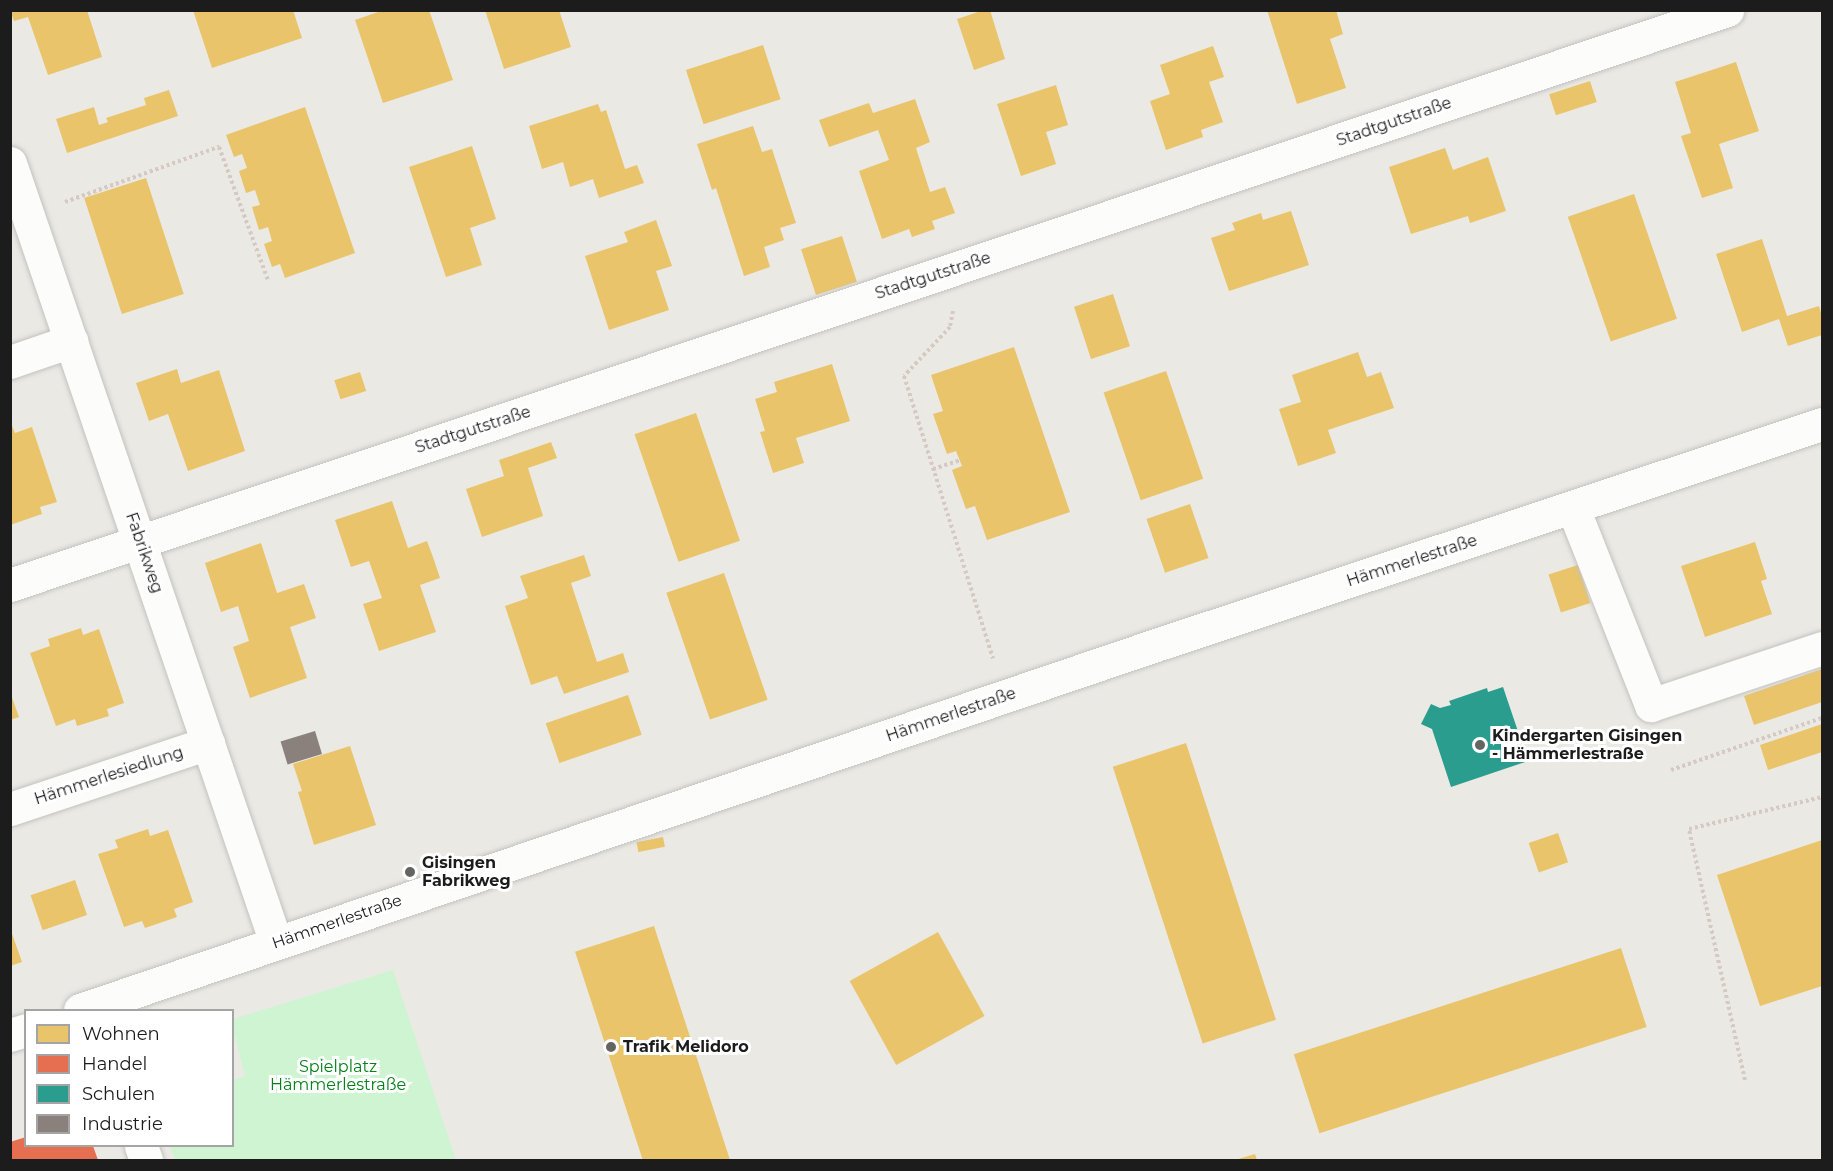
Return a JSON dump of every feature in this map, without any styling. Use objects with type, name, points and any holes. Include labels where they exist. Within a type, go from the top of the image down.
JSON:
[{"type":"street","name":"Stadtgutstraße","points":[[140,542],[1727,10]]},
{"type":"street","name":"Fabrikweg","points":[[10,163],[276,943]]},
{"type":"street","points":[[10,362],[71,341]]},
{"type":"street","name":"Hämmerlestraße","points":[[90,1009],[276,943],[1005,696],[1822,424]]},
{"type":"street","points":[[1573,508],[1651,705],[1822,648]]},
{"type":"street","points":[[10,585],[140,542]]},
{"type":"street","name":"Hämmerlesiedlung","points":[[10,809],[208,743]]},
{"type":"path","points":[[62,204],[219,147],[268,280]]},
{"type":"path","points":[[949,271],[956,301],[950,327],[904,376],[1005,696]]},
{"type":"path","points":[[933,469],[960,460]]},
{"type":"path","points":[[1671,770],[1822,718]]},
{"type":"path","points":[[1745,1080],[1689,829],[1822,797]]},
{"type":"green space","name":"Spielplatz Hämmerlestraße","points":[[393,970],[456,1160],[175,1160],[170,1147],[234,1147],[234,1080],[245,1076],[234,1033],[234,1019]]},
{"type":"building: Wohnen","points":[[10,10],[87,10],[102,57],[48,75],[28,17],[14,21]]},
{"type":"building: Wohnen","points":[[193,10],[293,10],[302,38],[212,68]]},
{"type":"building: Wohnen","points":[[384,10],[429,10],[453,80],[383,103],[355,20]]},
{"type":"building: Wohnen","points":[[485,10],[559,10],[571,47],[504,69]]},
{"type":"building: Wohnen","points":[[990,10],[1005,59],[974,70],[957,19]]},
{"type":"building: Wohnen","points":[[1267,10],[1336,10],[1343,34],[1330,39],[1346,88],[1297,104]]},
{"type":"building: Wohnen","points":[[763,45],[781,99],[704,124],[686,70]]},
{"type":"building: Wohnen","points":[[1213,46],[1224,77],[1209,82],[1223,122],[1201,130],[1203,137],[1166,150],[1150,101],[1170,94],[1160,65]]},
{"type":"building: Wohnen","points":[[1736,62],[1759,131],[1719,144],[1733,188],[1702,198],[1681,136],[1691,133],[1675,82]]},
{"type":"building: Wohnen","points":[[1590,81],[1597,102],[1556,115],[1549,94]]},
{"type":"building: Wohnen","points":[[1056,85],[1068,125],[1046,132],[1056,164],[1021,176],[997,104]]},
{"type":"building: Wohnen","points":[[169,90],[178,116],[67,153],[56,119],[94,107],[99,125],[108,122],[106,118],[146,105],[144,98]]},
{"type":"building: Wohnen","points":[[915,99],[930,142],[916,148],[930,192],[945,187],[955,213],[932,221],[935,229],[912,237],[909,229],[882,239],[859,171],[889,160],[878,130],[829,147],[819,120],[869,103],[873,113]]},
{"type":"building: Wohnen","points":[[598,104],[601,112],[606,110],[625,169],[637,165],[644,183],[599,198],[593,179],[570,187],[563,162],[542,169],[529,126]]},
{"type":"building: Wohnen","points":[[305,107],[355,253],[285,278],[280,264],[272,267],[264,244],[272,241],[268,227],[259,230],[252,207],[260,205],[255,190],[246,193],[239,171],[247,168],[242,154],[234,157],[226,135]]},
{"type":"building: Wohnen","points":[[753,126],[762,152],[772,149],[796,223],[780,228],[784,240],[764,247],[770,267],[744,276],[716,188],[712,190],[697,144]]},
{"type":"building: Wohnen","points":[[472,146],[496,219],[470,228],[482,265],[446,277],[409,167]]},
{"type":"building: Wohnen","points":[[1445,148],[1453,170],[1488,157],[1506,211],[1470,223],[1468,216],[1411,234],[1389,167]]},
{"type":"building: Wohnen","points":[[146,178],[184,294],[122,314],[84,198]]},
{"type":"building: Wohnen","points":[[1634,194],[1677,319],[1611,342],[1568,217]]},
{"type":"building: Wohnen","points":[[1291,211],[1309,265],[1229,291],[1211,238],[1235,230],[1232,223],[1261,213],[1263,220]]},
{"type":"building: Wohnen","points":[[656,220],[672,266],[656,271],[669,310],[609,330],[585,256],[628,242],[624,232]]},
{"type":"building: Wohnen","points":[[842,236],[857,282],[816,295],[801,249]]},
{"type":"building: Wohnen","points":[[1762,239],[1787,316],[1819,306],[1822,316],[1822,335],[1788,346],[1779,319],[1742,332],[1716,254]]},
{"type":"building: Wohnen","points":[[1113,294],[1130,346],[1091,359],[1074,307]]},
{"type":"building: Wohnen","points":[[1014,347],[1070,512],[987,540],[975,506],[966,509],[952,470],[962,466],[956,451],[947,454],[933,414],[943,411],[931,375]]},
{"type":"building: Wohnen","points":[[1358,352],[1367,377],[1381,372],[1394,408],[1328,430],[1336,453],[1298,466],[1279,409],[1301,402],[1292,375]]},
{"type":"building: Wohnen","points":[[832,364],[850,421],[796,438],[804,463],[773,473],[760,432],[765,431],[755,399],[777,392],[774,382]]},
{"type":"building: Wohnen","points":[[177,369],[181,383],[219,370],[245,451],[188,471],[168,414],[149,421],[136,383]]},
{"type":"building: Wohnen","points":[[1166,371],[1203,479],[1141,500],[1104,392]]},
{"type":"building: Wohnen","points":[[360,372],[366,391],[341,399],[334,380]]},
{"type":"building: Wohnen","points":[[696,413],[740,541],[678,562],[635,434]]},
{"type":"building: Wohnen","points":[[12,426],[15,433],[32,427],[57,502],[40,507],[42,514],[10,525]]},
{"type":"building: Wohnen","points":[[551,442],[557,458],[528,468],[543,516],[482,537],[466,489],[504,476],[499,460]]},
{"type":"building: Wohnen","points":[[392,501],[408,548],[427,541],[434,560],[440,578],[420,585],[436,632],[379,651],[363,604],[382,598],[369,561],[351,567],[335,520]]},
{"type":"building: Wohnen","points":[[1190,504],[1209,558],[1165,573],[1147,519]]},
{"type":"building: Wohnen","points":[[1755,542],[1767,579],[1761,581],[1772,614],[1705,637],[1681,566]]},
{"type":"building: Wohnen","points":[[261,543],[277,593],[304,584],[316,618],[290,627],[307,678],[250,698],[233,647],[249,641],[238,606],[221,612],[205,563]]},
{"type":"building: Wohnen","points":[[584,555],[591,576],[571,583],[597,662],[623,653],[629,672],[564,694],[557,676],[531,685],[505,606],[528,598],[520,576]]},
{"type":"building: Wohnen","points":[[1578,565],[1590,603],[1561,613],[1549,575]]},
{"type":"building: Wohnen","points":[[724,573],[768,700],[710,720],[666,593]]},
{"type":"building: Wohnen","points":[[81,628],[83,635],[99,629],[124,703],[107,709],[109,716],[77,726],[75,719],[56,726],[30,653],[50,646],[48,639]]},
{"type":"building: Wohnen","points":[[1822,669],[1822,702],[1754,725],[1744,696]]},
{"type":"building: Wohnen","points":[[10,692],[19,717],[10,720]]},
{"type":"building: Wohnen","points":[[628,695],[642,735],[559,763],[546,723]]},
{"type":"building: Wohnen","points":[[1822,724],[1822,752],[1768,770],[1760,745]]},
{"type":"building: Wohnen","points":[[1186,743],[1276,1020],[1203,1044],[1113,767]]},
{"type":"building: Wohnen","points":[[350,746],[376,825],[314,845],[298,792],[302,791],[293,764]]},
{"type":"building: Wohnen","points":[[148,829],[150,836],[168,830],[193,902],[174,909],[177,917],[145,928],[142,921],[124,927],[98,854],[118,848],[115,840]]},
{"type":"building: Wohnen","points":[[1558,833],[1568,862],[1539,872],[1529,843]]},
{"type":"building: Wohnen","points":[[663,837],[665,847],[638,852],[636,842]]},
{"type":"building: Wohnen","points":[[1822,840],[1822,986],[1760,1006],[1717,875]]},
{"type":"building: Wohnen","points":[[75,880],[87,915],[43,930],[31,895]]},
{"type":"building: Wohnen","points":[[654,926],[730,1160],[643,1160],[575,952]]},
{"type":"building: Wohnen","points":[[10,928],[22,962],[10,966]]},
{"type":"building: Wohnen","points":[[938,932],[985,1016],[896,1065],[850,981]]},
{"type":"building: Wohnen","points":[[1621,948],[1647,1027],[1319,1133],[1294,1054]]},
{"type":"building: Wohnen","points":[[1255,1154],[1257,1160],[1235,1160]]},
{"type":"building: Handel","points":[[24,1138],[24,1147],[93,1147],[98,1160],[10,1160],[10,1142]]},
{"type":"building: Schulen","name":"Kindergarten Gisingen - Hämmerlestraße","points":[[1503,687],[1528,761],[1451,787],[1432,729],[1421,724],[1431,704],[1440,708],[1451,705],[1449,701],[1487,688],[1488,692]]},
{"type":"building: Industrie","points":[[315,731],[322,754],[288,764],[281,742]]},
{"type":"place","name":"Kindergarten Gisingen - Hämmerlestraße","points":[[1480,745]]},
{"type":"place","name":"Gisingen Fabrikweg","points":[[410,872]]},
{"type":"place","name":"Trafik Melidoro","points":[[611,1047]]}]
